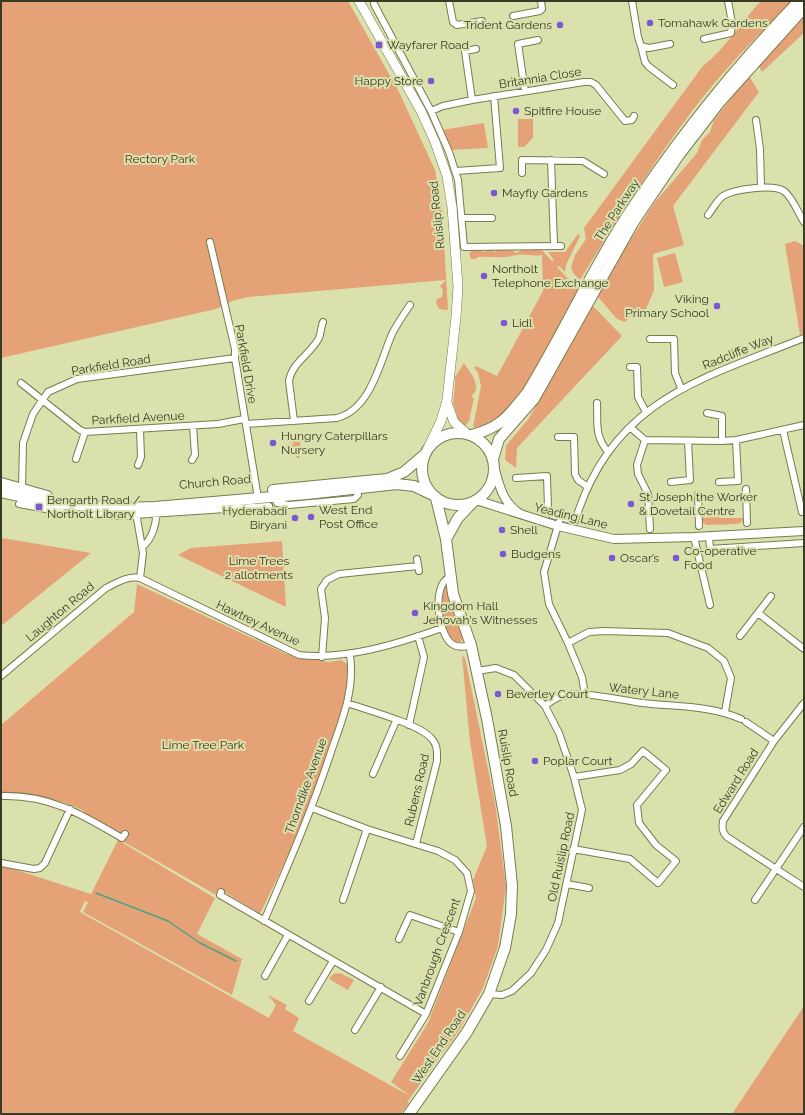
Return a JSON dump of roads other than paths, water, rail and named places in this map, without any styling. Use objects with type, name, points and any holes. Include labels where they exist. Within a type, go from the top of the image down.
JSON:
[{"type":"main road","name":"The Parkway","points":[[493,462],[499,439],[534,399],[625,219],[673,149],[739,66],[799,1]]},
{"type":"main road","name":"Ruislip Road","points":[[361,5],[421,111],[435,142],[447,176],[452,207],[458,286],[456,317],[447,400],[441,421],[426,451]]},
{"type":"main road","name":"The Parkway","points":[[599,272],[679,155],[719,103],[804,8]]},
{"type":"main road","name":"The Parkway","points":[[469,434],[496,427],[513,410],[538,374],[579,309]]},
{"type":"main road","name":"Ruislip Road","points":[[447,400],[451,418],[457,426],[469,434]]},
{"type":"main road","points":[[446,539],[458,518],[474,501],[485,494],[490,485],[493,462],[481,441],[469,434],[452,433],[442,436],[426,451],[422,467],[423,480],[434,496],[447,504],[456,505],[474,501]]},
{"type":"main road","name":"Church Road","points":[[1,483],[69,499],[120,501],[154,500],[387,479],[404,472],[426,451]]},
{"type":"main road","name":"Church Road","points":[[1,492],[41,501],[68,505],[136,511],[156,511],[272,501],[402,484],[418,487],[434,496]]},
{"type":"main road","name":"Ruislip Road","points":[[434,496],[446,539],[450,576],[457,608],[471,645],[477,671],[506,826],[512,884],[511,914],[505,948],[489,994]]},
{"type":"main road","name":"West End Road","points":[[409,1114],[467,1032],[489,994]]},
{"type":"street","points":[[449,1],[453,22],[457,25],[482,21]]},
{"type":"street","points":[[513,16],[540,11],[542,9],[541,1]]},
{"type":"street","points":[[632,1],[638,37],[645,62],[648,66],[673,84]]},
{"type":"street","points":[[704,39],[731,33],[732,20],[728,1]]},
{"type":"street","points":[[361,5],[376,3],[431,111],[456,171],[462,207],[464,247],[561,246]]},
{"type":"street","points":[[525,91],[518,44],[538,40]]},
{"type":"street","points":[[641,46],[649,48],[670,44]]},
{"type":"street","points":[[472,100],[465,51],[476,49]]},
{"type":"street","name":"Britannia Close","points":[[431,111],[443,106],[494,96],[591,82],[596,85],[625,121],[632,120],[634,116]]},
{"type":"street","points":[[456,171],[500,168],[494,96]]},
{"type":"street","points":[[756,120],[760,149],[761,187]]},
{"type":"street","points":[[522,173],[522,160],[551,160],[583,161],[604,174]]},
{"type":"street","points":[[551,160],[554,245]]},
{"type":"street","points":[[708,215],[725,195],[761,187],[772,187],[785,192],[804,222]]},
{"type":"street","points":[[452,207],[462,207]]},
{"type":"street","points":[[463,218],[492,218]]},
{"type":"street","name":"Parkfield Drive","points":[[210,242],[235,349],[235,358],[256,492]]},
{"type":"street","name":"Parkfield Avenue","points":[[21,383],[80,430],[85,432],[337,418],[349,413],[372,386],[394,329],[410,305]]},
{"type":"street","points":[[294,421],[289,381],[290,375],[293,368],[318,338],[323,322]]},
{"type":"street","name":"Radcliffe Way","points":[[560,517],[575,521],[588,487],[608,452],[630,427],[646,412],[681,388],[804,338]]},
{"type":"street","points":[[650,339],[674,339],[676,374],[681,388]]},
{"type":"street","name":"Parkfield Road","points":[[22,489],[22,443],[33,414],[48,392],[77,379],[235,358]]},
{"type":"street","points":[[630,367],[637,368],[638,397],[646,412]]},
{"type":"street","points":[[598,403],[598,436],[600,442],[608,452]]},
{"type":"street","points":[[707,413],[722,416],[722,441]]},
{"type":"street","points":[[630,427],[645,440],[722,441],[736,440],[804,425]]},
{"type":"street","points":[[192,460],[195,455],[194,426]]},
{"type":"street","points":[[138,466],[141,458],[140,430]]},
{"type":"street","points":[[783,430],[802,512]]},
{"type":"street","points":[[76,459],[85,432]]},
{"type":"street","points":[[558,437],[574,437],[575,474],[578,480],[588,487]]},
{"type":"street","points":[[645,440],[637,465],[638,474],[648,494],[650,529]]},
{"type":"street","points":[[719,482],[738,481],[736,440]]},
{"type":"street","points":[[671,482],[690,480],[688,441]]},
{"type":"street","name":"Yeading Lane","points":[[493,462],[500,488],[505,499],[513,509],[525,516]]},
{"type":"street","points":[[516,478],[547,476],[548,508],[552,515],[560,517],[544,572],[549,604],[568,643],[582,677],[585,695]]},
{"type":"street","points":[[746,490],[747,523]]},
{"type":"street","points":[[698,495],[699,526]]},
{"type":"street","name":"Yeading Lane","points":[[474,501],[558,526],[614,539],[694,537],[804,531]]},
{"type":"street","name":"Church Road","points":[[19,504],[67,513],[99,516],[136,511]]},
{"type":"street","points":[[136,511],[143,558],[140,578]]},
{"type":"street","points":[[142,547],[147,542],[154,529],[156,511]]},
{"type":"street","points":[[709,536],[710,549],[804,543]]},
{"type":"street","points":[[694,537],[710,605]]},
{"type":"street","points":[[322,657],[325,618],[321,589],[327,580],[339,574],[418,565]]},
{"type":"street","points":[[450,576],[440,585],[438,594],[442,628],[446,637],[452,644],[459,647],[471,645]]},
{"type":"street","name":"Hawtrey Avenue","points":[[140,578],[287,651],[299,655],[322,657],[350,655],[442,628]]},
{"type":"street","name":"Laughton Road","points":[[1,676],[106,588],[124,579],[140,578]]},
{"type":"street","points":[[740,636],[771,596]]},
{"type":"street","points":[[758,613],[804,649]]},
{"type":"street","points":[[568,643],[589,632],[661,632],[668,633],[708,648],[724,661],[731,678],[725,712]]},
{"type":"street","points":[[409,725],[424,657],[418,636]]},
{"type":"street","name":"Thorndike Avenue","points":[[264,921],[312,808],[347,703],[352,679],[350,655]]},
{"type":"street","name":"Old Ruislip Road","points":[[477,671],[496,668],[514,675],[545,706],[559,733],[574,777],[582,810],[558,923],[546,950],[531,972],[508,993],[502,995],[489,994]]},
{"type":"street","name":"Watery Lane","points":[[545,706],[552,700],[566,695],[585,695],[652,704],[693,706],[725,712],[744,721],[774,741]]},
{"type":"street","name":"Rubens Road","points":[[347,703],[421,730],[431,738],[437,748],[437,761],[416,844]]},
{"type":"street","name":"Edward Road","points":[[804,703],[774,741],[724,821],[722,827],[723,833],[727,837],[804,887]]},
{"type":"street","points":[[373,774],[396,721]]},
{"type":"street","points":[[573,849],[630,859],[658,883],[676,861],[656,845],[639,823],[637,805],[666,770],[643,751],[631,764],[620,770],[574,777]]},
{"type":"street","points":[[1,796],[54,802],[70,809],[122,838],[125,834]]},
{"type":"street","name":"Vanbrough Crescent","points":[[221,892],[220,895],[426,1014],[459,932],[471,891],[467,873],[454,860],[438,851],[367,830],[312,808]]},
{"type":"street","points":[[1,863],[34,869],[40,868],[45,863],[70,809]]},
{"type":"street","points":[[755,900],[804,827]]},
{"type":"street","points":[[343,900],[367,830]]},
{"type":"street","points":[[567,884],[589,888]]},
{"type":"street","points":[[399,939],[410,915],[459,932]]},
{"type":"street","points":[[265,976],[288,935]]},
{"type":"street","points":[[309,1001],[333,961]]},
{"type":"street","points":[[355,1030],[381,987]]},
{"type":"street","points":[[400,1056],[426,1014]]},
{"type":"waterway","points":[[96,893],[168,921],[200,943],[236,961]]},
{"type":"place","name":"Tomahawk Gardens","points":[[650,23]]},
{"type":"place","name":"Trident Gardens","points":[[560,25]]},
{"type":"place","name":"Wayfarer Road","points":[[379,45]]},
{"type":"place","name":"Happy Store","points":[[431,81]]},
{"type":"place","name":"Spitfire House","points":[[516,111]]},
{"type":"place","name":"Mayfly Gardens","points":[[494,193]]},
{"type":"place","name":"Northolt Telephone Exchange","points":[[484,276]]},
{"type":"place","name":"Viking Primary School","points":[[717,306]]},
{"type":"place","name":"Lidl","points":[[504,323]]},
{"type":"place","name":"Hungry Caterpillars Nursery","points":[[273,443]]},
{"type":"place","name":"St Joseph the Worker & Dovetail Centre","points":[[631,504]]},
{"type":"place","name":"Bengarth Road / Northolt Library","points":[[39,507]]},
{"type":"place","name":"West End Post Office","points":[[311,517]]},
{"type":"place","name":"Hyderabadi Biryani","points":[[295,518]]},
{"type":"place","name":"Shell","points":[[502,530]]},
{"type":"place","name":"Budgens","points":[[503,554]]},
{"type":"place","name":"Oscar’s","points":[[612,558]]},
{"type":"place","name":"Co-operative Food","points":[[676,558]]},
{"type":"place","name":"Kingdom Hall Jehovah's Witnesses","points":[[415,613]]},
{"type":"place","name":"Beverley Court","points":[[498,694]]},
{"type":"place","name":"Poplar Court","points":[[535,761]]},
{"type":"park label","name":"Rectory Park","points":[[160,159]]},
{"type":"park label","name":"Lime Trees 2 allotments","points":[[259,568]]},
{"type":"park label","name":"Lime Tree Park","points":[[203,745]]}]
